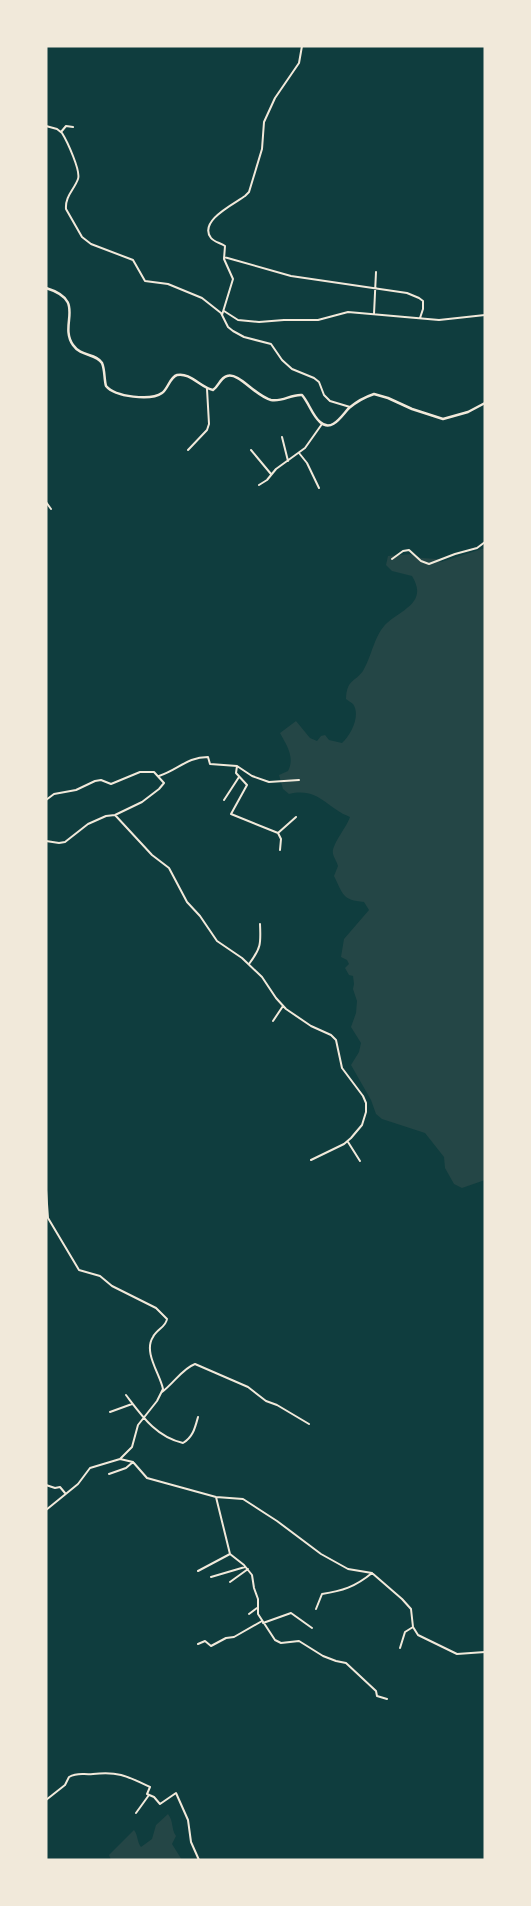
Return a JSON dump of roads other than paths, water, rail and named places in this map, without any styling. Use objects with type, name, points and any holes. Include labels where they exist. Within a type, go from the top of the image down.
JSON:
[{"type":"main road","points":[[46,288],[61,296],[70,305],[71,312],[68,330],[70,340],[80,353],[100,361],[103,367],[106,386],[112,392],[122,395],[155,396],[164,392],[173,379],[179,375],[194,380],[207,389],[215,389],[222,378],[231,375],[242,380],[256,393],[267,398],[279,401],[301,395],[322,424],[334,423],[350,407],[368,396],[378,394],[443,420],[468,412],[485,403]]},
{"type":"street","points":[[222,315],[233,278],[224,257],[225,246],[211,238],[209,225],[216,216],[249,192],[262,149],[264,122],[275,98],[298,63],[302,46]]},
{"type":"street","points":[[46,126],[61,132],[78,174],[78,180],[68,197],[66,209],[85,240],[133,260],[145,281],[162,282],[199,296],[210,303],[222,315],[228,327],[233,331],[244,337],[271,344],[282,360],[292,369],[319,382],[327,399],[350,407]]},
{"type":"street","points":[[61,132],[66,126],[73,127]]},
{"type":"street","points":[[224,257],[291,276],[407,293],[421,299],[424,306],[420,318]]},
{"type":"street","points":[[374,314],[376,272]]},
{"type":"street","points":[[224,311],[238,320],[259,322],[318,320],[348,312],[447,320],[485,315]]},
{"type":"street","points":[[188,450],[209,424],[207,389]]},
{"type":"street","points":[[259,485],[308,445],[322,424]]},
{"type":"street","points":[[282,437],[288,461]]},
{"type":"street","points":[[251,450],[271,474]]},
{"type":"street","points":[[299,453],[307,463],[320,488]]},
{"type":"street","points":[[46,502],[52,509]]},
{"type":"street","points":[[392,559],[403,551],[409,550],[420,561],[429,564],[478,548],[485,542]]},
{"type":"street","points":[[158,776],[173,770],[191,759],[200,757],[208,758],[210,764],[237,766],[252,776],[269,782],[299,780]]},
{"type":"street","points":[[237,766],[236,773],[247,785],[231,814],[278,833],[281,838],[280,850]]},
{"type":"street","points":[[46,800],[54,794],[76,790],[95,781],[101,780],[113,784],[127,776],[143,772],[151,772],[164,783],[159,790],[142,802],[115,815],[106,816],[88,824],[65,842],[59,843],[46,840]]},
{"type":"street","points":[[224,800],[239,777]]},
{"type":"street","points":[[115,815],[152,855],[169,868],[187,902],[200,916],[216,939],[249,964],[266,981],[283,1006],[311,1026],[335,1038],[342,1068],[363,1096],[366,1107],[362,1126],[348,1142],[311,1160]]},
{"type":"street","points":[[278,833],[296,817]]},
{"type":"street","points":[[249,964],[261,946],[260,924]]},
{"type":"street","points":[[273,1021],[283,1006]]},
{"type":"street","points":[[348,1142],[360,1161]]},
{"type":"street","points":[[46,1190],[48,1218],[79,1270],[100,1276],[112,1286],[156,1308],[167,1317],[166,1323],[153,1336],[150,1345],[154,1365],[163,1386],[162,1392]]},
{"type":"street","points":[[46,1510],[78,1484],[90,1468],[120,1459],[132,1447],[137,1428],[162,1392],[174,1383],[189,1366],[195,1364],[248,1387],[266,1401],[277,1405],[309,1424]]},
{"type":"street","points":[[126,1395],[143,1418],[157,1432],[174,1440],[183,1442],[187,1440],[193,1432],[198,1417]]},
{"type":"street","points":[[110,1412],[132,1404]]},
{"type":"street","points":[[120,1459],[133,1462],[147,1478],[216,1497],[243,1499],[277,1521],[321,1554],[348,1568],[372,1572],[411,1609],[413,1627],[418,1635],[457,1654],[485,1652]]},
{"type":"street","points":[[109,1474],[126,1468],[133,1462]]},
{"type":"street","points":[[46,1485],[55,1488],[60,1487],[65,1493]]},
{"type":"street","points":[[216,1497],[230,1554],[248,1569],[252,1575],[258,1599],[258,1614],[278,1642],[299,1641],[323,1656],[346,1663],[376,1691],[378,1696],[387,1699]]},
{"type":"street","points":[[198,1571],[230,1554]]},
{"type":"street","points":[[211,1577],[245,1567]]},
{"type":"street","points":[[230,1582],[248,1569]]},
{"type":"street","points":[[316,1609],[322,1594],[346,1590],[372,1572]]},
{"type":"street","points":[[249,1614],[257,1608]]},
{"type":"street","points":[[198,1644],[205,1641],[210,1646],[226,1638],[234,1637],[263,1622],[291,1613],[312,1628]]},
{"type":"street","points":[[400,1648],[405,1632],[413,1627]]},
{"type":"street","points":[[46,1800],[65,1785],[69,1777],[78,1773],[114,1773],[124,1775],[150,1787],[146,1794],[149,1795]]},
{"type":"street","points":[[149,1795],[154,1796],[160,1804],[174,1793],[177,1794],[188,1820],[191,1842],[198,1860]]},
{"type":"street","points":[[136,1813],[149,1795]]}]
